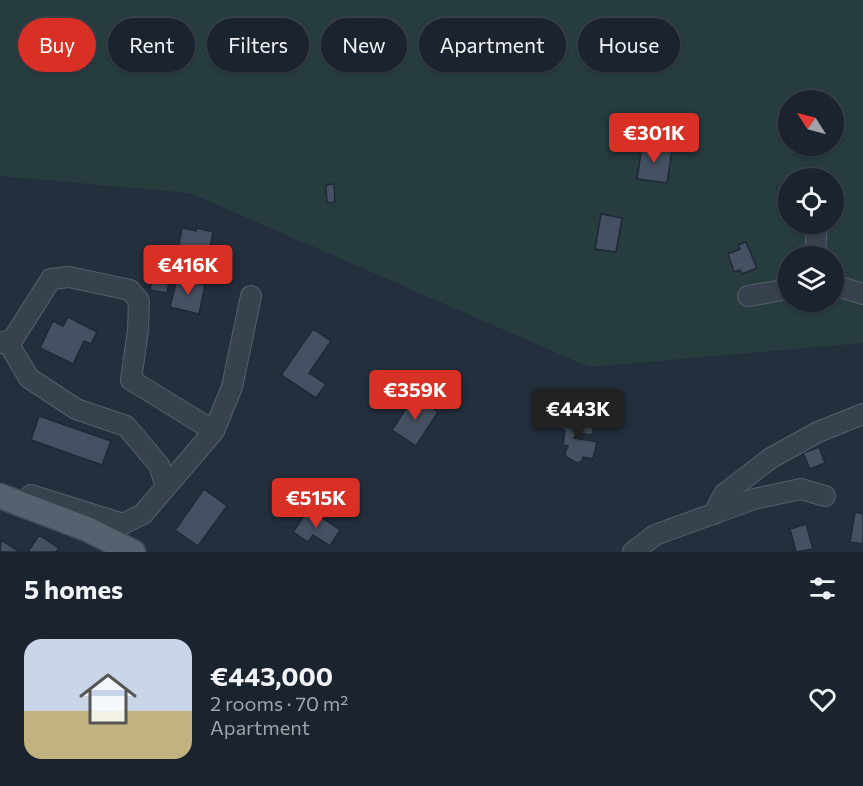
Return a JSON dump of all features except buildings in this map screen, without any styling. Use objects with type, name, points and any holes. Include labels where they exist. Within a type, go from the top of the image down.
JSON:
[{"type":"main road","points":[[0,496],[87,529],[133,552]]},
{"type":"street","points":[[166,487],[159,465],[126,426],[76,409],[29,378],[4,342],[13,339],[51,279],[69,277],[130,290],[139,301],[138,330],[131,380],[214,430]]},
{"type":"street","points":[[844,288],[863,294]]},
{"type":"street","points":[[748,296],[778,291]]},
{"type":"street","points":[[23,505],[30,495],[123,524],[144,514],[214,430],[231,387],[250,296]]},
{"type":"street","points":[[714,514],[724,494],[771,458],[818,432],[863,414]]},
{"type":"street","points":[[633,552],[655,536],[754,499],[801,489],[825,496]]},
{"type":"green space","points":[[0,0],[863,0],[863,343],[589,367],[190,193],[0,176]]}]
